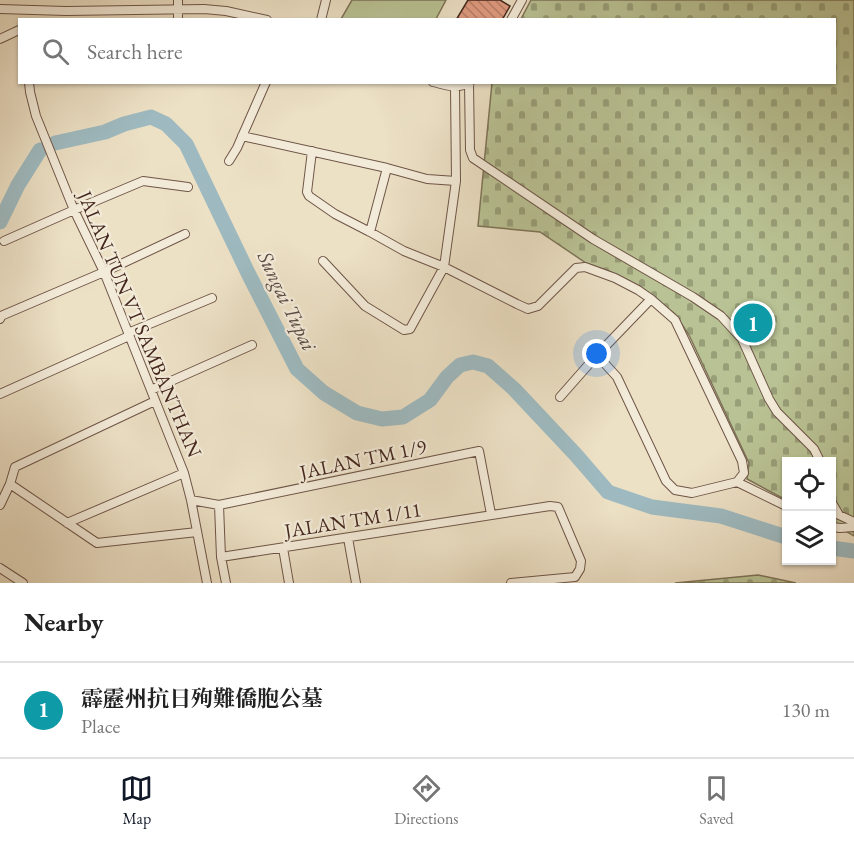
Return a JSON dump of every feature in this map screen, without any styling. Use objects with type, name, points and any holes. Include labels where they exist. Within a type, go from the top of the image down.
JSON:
[{"type":"street","points":[[63,0],[66,11]]},
{"type":"street","points":[[322,18],[326,0]]},
{"type":"street","points":[[512,18],[522,0]]},
{"type":"street","points":[[0,9],[66,11],[178,4],[258,18]]},
{"type":"street","points":[[0,30],[18,30]]},
{"type":"street","points":[[0,39],[18,30]]},
{"type":"street","name":"JALAN TUN VT SAMBANTHAN","points":[[29,84],[36,116],[74,210],[104,272],[184,473],[207,583]]},
{"type":"street","points":[[229,161],[265,84]]},
{"type":"street","points":[[441,84],[454,87],[468,84]]},
{"type":"street","points":[[470,84],[470,150],[474,158],[593,239],[693,297],[721,316],[742,339],[777,412],[814,449],[818,457]]},
{"type":"street","points":[[323,261],[371,311],[407,331],[410,329],[444,267],[456,181],[454,87]]},
{"type":"street","points":[[242,135],[427,179],[456,181]]},
{"type":"street","points":[[312,151],[308,194],[335,214],[404,251],[444,267],[528,309],[543,303],[576,268],[585,267],[615,278],[651,299],[675,320],[742,461],[744,473],[737,482],[692,493],[675,490],[666,481],[617,377],[597,355]]},
{"type":"street","points":[[370,232],[387,168]]},
{"type":"street","points":[[4,241],[143,181],[188,187]]},
{"type":"street","points":[[0,318],[185,234]]},
{"type":"street","points":[[0,394],[212,298]]},
{"type":"street","points":[[560,397],[651,299]]},
{"type":"street","points":[[151,390],[252,345]]},
{"type":"street","points":[[0,505],[15,467],[155,401]]},
{"type":"street","name":"JALAN TM 1/9","points":[[191,500],[219,505],[479,452],[491,514]]},
{"type":"street","points":[[67,523],[184,473]]},
{"type":"street","points":[[737,482],[782,504]]},
{"type":"street","points":[[10,484],[97,543],[197,532]]},
{"type":"street","points":[[219,505],[221,557],[226,583]]},
{"type":"street","name":"JALAN TM 1/11","points":[[221,557],[491,514],[549,506],[558,507],[581,561],[580,569],[575,577],[511,583]]},
{"type":"street","points":[[836,510],[839,515],[854,522]]},
{"type":"street","points":[[836,527],[854,527]]},
{"type":"street","points":[[348,538],[356,583]]},
{"type":"street","points":[[283,548],[289,583]]},
{"type":"street","points":[[0,568],[23,583]]},
{"type":"green space","points":[[352,0],[446,0],[437,18],[342,18]]},
{"type":"green space","points":[[531,0],[854,0],[854,536],[836,525],[836,457],[782,457],[782,498],[747,479],[749,463],[689,335],[675,314],[641,287],[609,271],[586,263],[540,232],[478,226],[492,84],[836,84],[836,18],[522,18]]},
{"type":"green space","points":[[758,575],[796,583],[675,583]]},
{"type":"building","points":[[468,0],[500,0],[510,6],[503,18],[457,18]]},
{"type":"waterway","name":"Sungai Tupai","points":[[55,143],[105,132],[151,117],[166,124],[186,144],[297,369],[324,393],[357,413],[382,419],[403,417],[430,400],[447,377],[460,365],[473,362],[488,366],[514,389],[608,492],[652,507],[721,516],[782,536]]},
{"type":"waterway","points":[[0,222],[18,185],[40,150]]},
{"type":"waterway","name":"Sungai Tupai","points":[[836,549],[854,551]]},
{"type":"place","name":"霹靂州抗日殉難僑胞公墓","points":[[753,323]]}]
